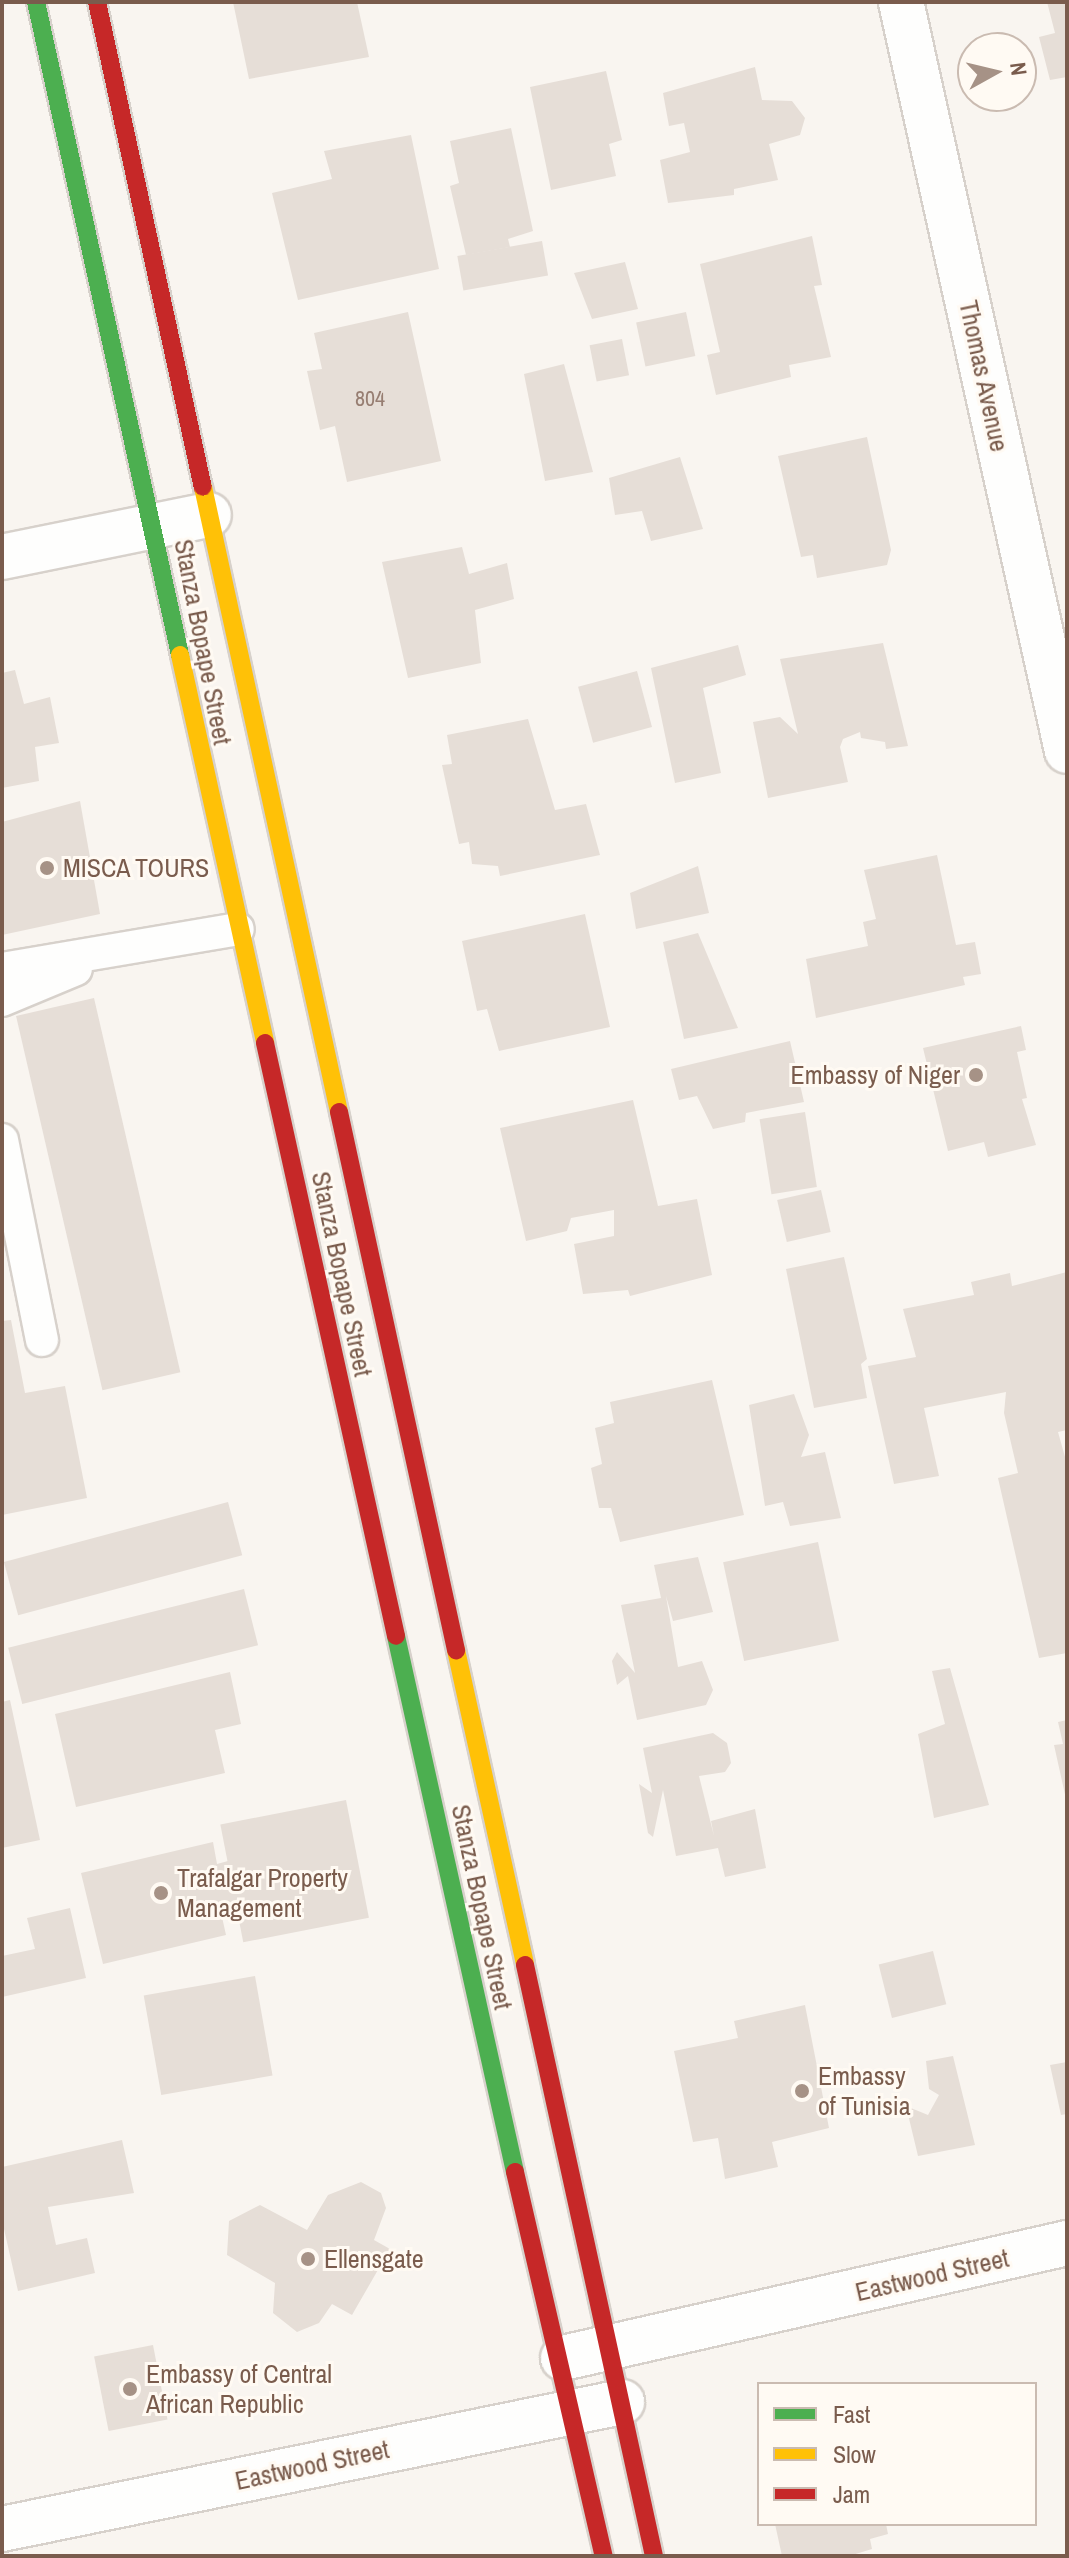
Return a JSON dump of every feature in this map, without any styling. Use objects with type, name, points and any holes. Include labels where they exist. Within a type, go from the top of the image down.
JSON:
[{"type":"main road","name":"Stanza Bopape Street","points":[[36,2],[154,525],[238,929],[484,2037],[563,2358],[604,2556]]},
{"type":"main road","name":"Stanza Bopape Street","points":[[97,2],[612,2349],[654,2556]]},
{"type":"street","name":"Thomas Avenue","points":[[901,2],[1067,751]]},
{"type":"street","points":[[2,557],[209,515]]},
{"type":"street","name":"Eastwood Street","points":[[563,2358],[1067,2243]]},
{"type":"street","name":"Eastwood Street","points":[[2,2529],[622,2402]]},
{"type":"lane","points":[[2,969],[238,929]]},
{"type":"lane","points":[[2,1000],[132,947]]},
{"type":"lane","points":[[2,1140],[42,1340]]},
{"type":"building","points":[[233,2],[357,2],[369,57],[249,79]]},
{"type":"building","points":[[1047,2],[1067,2],[1067,77],[1050,80],[1039,37],[1055,33]]},
{"type":"building","points":[[755,67],[762,100],[792,101],[805,118],[800,135],[769,144],[778,180],[734,189],[734,195],[668,203],[660,160],[690,152],[684,123],[669,126],[663,93]]},
{"type":"building","points":[[606,71],[622,140],[609,144],[616,176],[551,190],[530,87]]},
{"type":"building","points":[[511,128],[533,231],[508,239],[510,247],[466,255],[450,186],[459,183],[450,141]]},
{"type":"building","points":[[411,135],[439,269],[298,300],[272,193],[332,179],[324,151]]},
{"type":"building","points":[[812,236],[822,285],[814,286],[831,357],[789,365],[791,377],[716,395],[707,355],[720,352],[700,264]]},
{"type":"building","points":[[542,241],[548,275],[463,290],[457,256]]},
{"type":"building","points":[[625,262],[638,309],[592,319],[574,273]]},
{"type":"building","points":[[408,312],[441,461],[347,482],[335,426],[320,430],[307,371],[322,369],[314,333]]},
{"type":"building","points":[[686,312],[695,356],[645,367],[636,323]]},
{"type":"building","points":[[622,339],[629,375],[597,382],[590,345]]},
{"type":"building","points":[[564,364],[593,472],[545,481],[524,374]]},
{"type":"building","points":[[867,437],[891,550],[887,565],[817,578],[813,555],[801,557],[778,456]]},
{"type":"building","points":[[680,457],[703,529],[651,541],[642,511],[615,515],[609,478]]},
{"type":"building","points":[[462,547],[469,574],[507,563],[514,599],[475,610],[481,663],[408,678],[382,562]]},
{"type":"building","points":[[883,643],[908,746],[886,749],[885,742],[861,738],[860,732],[843,739],[840,747],[848,782],[768,798],[753,722],[780,717],[798,734],[780,659]]},
{"type":"building","points":[[738,645],[746,675],[703,688],[721,773],[675,783],[651,668]]},
{"type":"building","points":[[15,670],[24,704],[50,697],[59,743],[35,747],[39,781],[2,788],[2,673]]},
{"type":"building","points":[[637,671],[652,727],[593,743],[578,687]]},
{"type":"building","points":[[528,719],[555,810],[586,804],[600,855],[500,876],[498,866],[472,864],[469,842],[459,844],[442,765],[452,764],[447,735]]},
{"type":"building","name":"MISCA TOURS","points":[[80,801],[100,914],[2,935],[2,822]]},
{"type":"building","points":[[937,855],[956,945],[975,942],[981,974],[963,977],[965,985],[816,1018],[806,959],[868,946],[863,922],[876,919],[864,870]]},
{"type":"building","points":[[698,866],[709,913],[636,929],[630,893]]},
{"type":"building","points":[[585,914],[610,1027],[499,1051],[487,1009],[477,1011],[462,941]]},
{"type":"building","points":[[698,933],[738,1028],[684,1039],[663,942]]},
{"type":"building","points":[[94,998],[180,1372],[102,1390],[16,1016]]},
{"type":"building","name":"Embassy of Niger","points":[[1021,1026],[1026,1050],[1017,1052],[1027,1098],[1022,1099],[1036,1145],[988,1157],[984,1142],[948,1151],[923,1048]]},
{"type":"building","points":[[790,1041],[804,1102],[746,1113],[745,1122],[713,1129],[697,1096],[679,1100],[671,1069]]},
{"type":"building","points":[[633,1100],[658,1206],[697,1199],[712,1275],[630,1296],[628,1290],[583,1294],[574,1244],[614,1236],[614,1210],[571,1218],[567,1231],[526,1241],[500,1128]]},
{"type":"building","points":[[805,1112],[817,1187],[771,1194],[760,1119]]},
{"type":"building","points":[[821,1190],[831,1232],[787,1242],[777,1200]]},
{"type":"building","points":[[844,1257],[867,1359],[861,1364],[867,1398],[814,1408],[786,1269]]},
{"type":"building","points":[[1067,1272],[1067,1430],[1058,1432],[1067,1464],[1067,1653],[1039,1658],[998,1478],[1018,1473],[1004,1413],[1006,1392],[924,1408],[939,1476],[894,1484],[868,1366],[916,1357],[903,1309],[974,1295],[971,1282],[1010,1273],[1012,1286]]},
{"type":"building","points":[[11,1320],[25,1393],[65,1386],[87,1498],[2,1515],[2,1321]]},
{"type":"building","points":[[712,1380],[744,1515],[620,1542],[611,1508],[599,1508],[591,1468],[602,1464],[595,1428],[614,1423],[610,1402]]},
{"type":"building","points":[[794,1394],[809,1435],[801,1457],[825,1452],[841,1518],[790,1526],[783,1502],[765,1506],[749,1405]]},
{"type":"building","points":[[228,1502],[242,1555],[18,1615],[4,1562]]},
{"type":"building","points":[[818,1542],[839,1641],[744,1661],[723,1562]]},
{"type":"building","points":[[698,1557],[713,1612],[673,1621],[666,1596],[678,1667],[702,1661],[713,1690],[706,1705],[637,1720],[628,1676],[617,1685],[612,1661],[617,1652],[635,1673],[621,1605],[661,1598],[654,1565]]},
{"type":"building","points":[[244,1589],[258,1645],[22,1704],[8,1648]]},
{"type":"building","points":[[950,1668],[989,1805],[934,1818],[918,1734],[945,1724],[932,1671]]},
{"type":"building","name":"Trafalgar Property Management","points":[[230,1672],[241,1724],[215,1730],[225,1773],[76,1807],[55,1714]]},
{"type":"building","points":[[10,1700],[40,1840],[2,1848],[2,1702]]},
{"type":"building","points":[[1067,1720],[1066,1799],[1054,1745],[1063,1744],[1058,1722]]},
{"type":"building","points":[[713,1733],[727,1743],[731,1763],[725,1772],[699,1776],[714,1836],[711,1821],[755,1809],[766,1868],[725,1877],[718,1848],[676,1856],[663,1790],[653,1837],[648,1833],[639,1784],[652,1793],[643,1748]]},
{"type":"building","points":[[346,1800],[369,1918],[243,1942],[220,1824]]},
{"type":"building","name":"Trafalgar Property Management","points":[[213,1842],[217,1864],[228,1861],[240,1913],[222,1917],[226,1935],[103,1964],[81,1873]]},
{"type":"building","points":[[70,1908],[86,1978],[2,1997],[2,1956],[35,1949],[27,1918]]},
{"type":"building","points":[[933,1951],[946,2004],[892,2018],[879,1965]]},
{"type":"building","points":[[255,1976],[273,2075],[161,2095],[144,1996]]},
{"type":"building","points":[[805,2005],[829,2128],[772,2142],[778,2167],[725,2179],[718,2138],[693,2142],[674,2051],[738,2038],[734,2021]]},
{"type":"building","points":[[953,2056],[975,2145],[918,2156],[906,2106],[928,2115],[939,2095],[929,2089],[926,2061]]},
{"type":"building","points":[[1067,2062],[1067,2114],[1061,2115],[1050,2065]]},
{"type":"building","points":[[122,2140],[134,2193],[48,2207],[56,2245],[87,2238],[95,2273],[18,2291],[2,2220],[2,2167]]},
{"type":"building","name":"Ellensgate","points":[[361,2182],[381,2193],[386,2208],[374,2240],[390,2249],[352,2315],[332,2304],[319,2323],[297,2332],[273,2313],[275,2283],[227,2255],[229,2221],[260,2205],[307,2230],[328,2195]]},
{"type":"building","points":[[153,2345],[168,2420],[109,2431],[94,2356]]},
{"type":"building","points":[[775,2526],[886,2526],[888,2534],[870,2539],[872,2549],[849,2556],[782,2556]]},
{"type":"traffic: fast","points":[[36,2],[180,655]]},
{"type":"traffic: fast","points":[[396,1636],[515,2172]]},
{"type":"traffic: slow","points":[[203,487],[339,1112]]},
{"type":"traffic: slow","points":[[180,655],[265,1043]]},
{"type":"traffic: slow","points":[[456,1650],[525,1965]]},
{"type":"traffic: jam","points":[[97,2],[203,487]]},
{"type":"traffic: jam","points":[[265,1043],[396,1636]]},
{"type":"traffic: jam","points":[[339,1112],[456,1650]]},
{"type":"traffic: jam","points":[[525,1965],[654,2556]]},
{"type":"traffic: jam","points":[[515,2172],[604,2556]]},
{"type":"place","name":"MISCA TOURS","points":[[47,868]]},
{"type":"place","name":"Embassy of Niger","points":[[976,1075]]},
{"type":"place","name":"Trafalgar Property Management","points":[[161,1893]]},
{"type":"place","name":"Embassy of Tunisia","points":[[802,2091]]},
{"type":"place","name":"Ellensgate","points":[[308,2259]]},
{"type":"place","name":"Embassy of Central African Republic","points":[[130,2389]]}]
